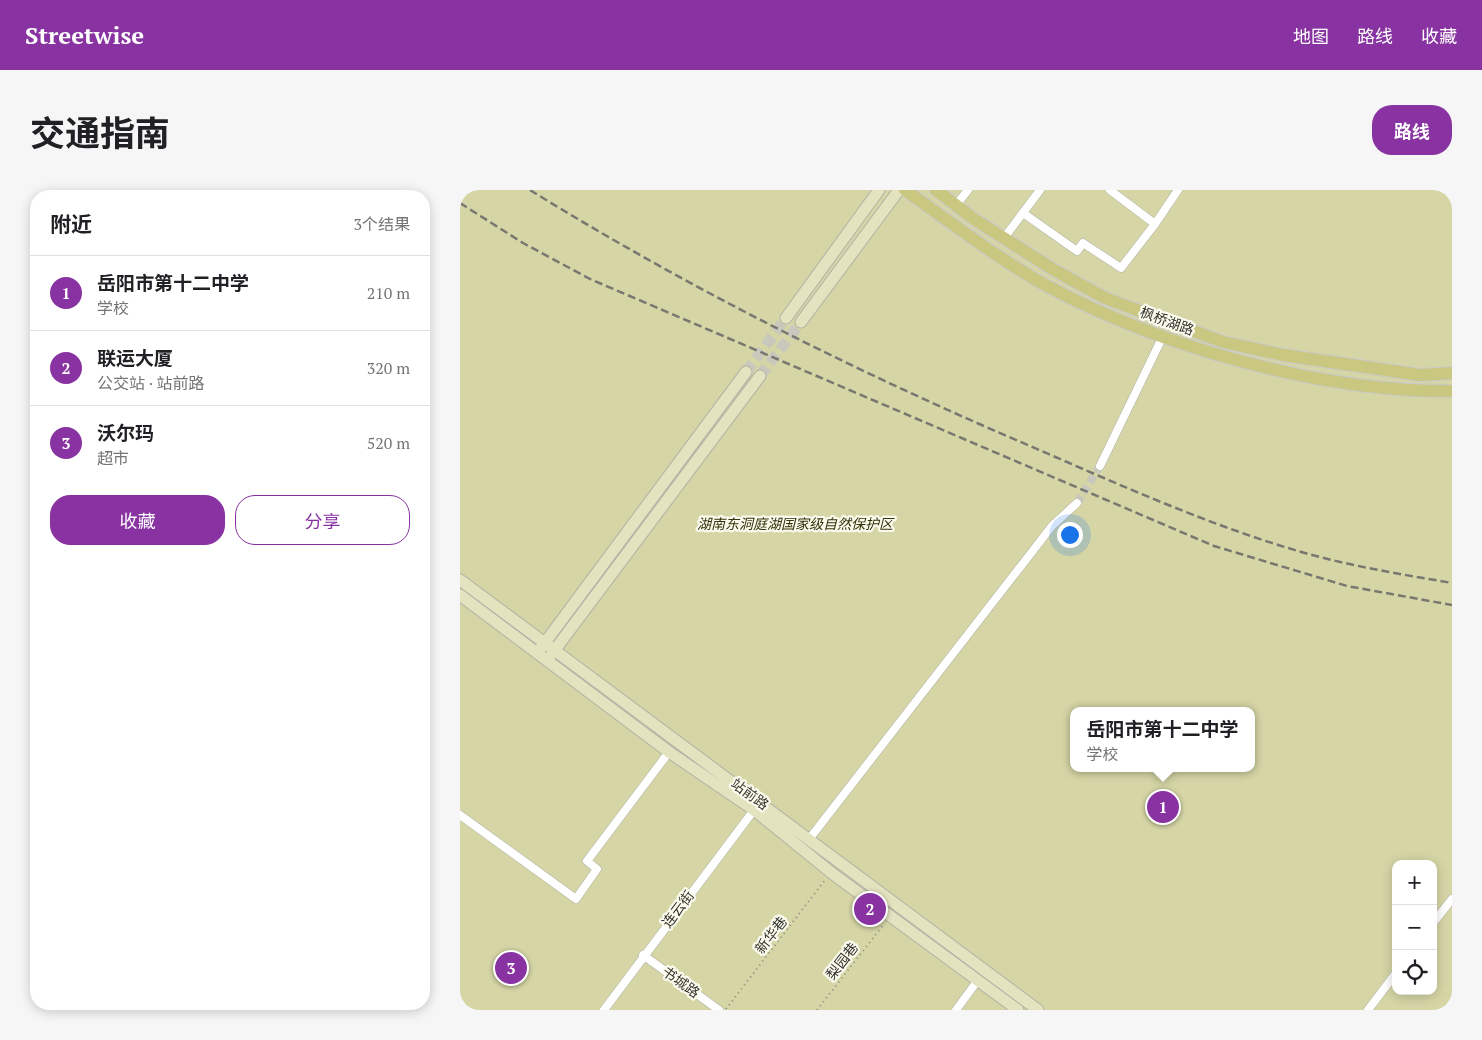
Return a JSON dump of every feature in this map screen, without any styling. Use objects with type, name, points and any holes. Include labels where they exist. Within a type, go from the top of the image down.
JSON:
[{"type":"main road","points":[[786,318],[879,190]]},
{"type":"main road","points":[[801,322],[899,190]]},
{"type":"main road","name":"枫桥湖路","points":[[905,190],[974,239],[1048,287],[1106,314],[1163,336],[1222,357],[1280,370],[1353,383],[1424,391],[1452,390]]},
{"type":"main road","name":"枫桥湖路","points":[[936,190],[1004,238],[1054,270],[1105,298],[1223,342],[1283,355],[1420,376],[1452,374]]},
{"type":"main road","points":[[536,654],[746,372]]},
{"type":"main road","points":[[547,661],[760,376]]},
{"type":"main road","name":"站前路","points":[[460,580],[810,838],[1038,1010]]},
{"type":"main road","name":"站前路","points":[[460,595],[536,654],[670,752],[754,810],[832,874],[1018,1010]]},
{"type":"street","points":[[956,205],[968,190]]},
{"type":"street","points":[[1004,238],[1040,190]]},
{"type":"street","points":[[1110,190],[1155,224]]},
{"type":"street","points":[[1023,213],[1077,251],[1083,243],[1121,268],[1178,190]]},
{"type":"street","points":[[1100,466],[1163,336]]},
{"type":"street","points":[[810,838],[1052,526],[1077,502]]},
{"type":"street","points":[[460,815],[576,899],[597,869],[587,861],[670,752]]},
{"type":"street","name":"连云街","points":[[604,1010],[643,955],[754,810]]},
{"type":"street","points":[[1437,918],[1452,898]]},
{"type":"street","name":"书城路","points":[[643,955],[719,1010]]},
{"type":"street","points":[[1368,1010],[1392,978]]},
{"type":"street","points":[[956,1010],[978,980]]},
{"type":"path","name":"新华巷","points":[[726,1010],[822,884],[832,874]]},
{"type":"path","name":"梨园巷","points":[[816,1010],[884,924]]},
{"type":"green space","name":"湖南东洞庭湖国家级自然保护区","points":[[460,190],[1452,190],[1452,1010],[460,1010]]},
{"type":"tunnel","points":[[746,372],[786,318]]},
{"type":"tunnel","points":[[760,376],[801,322]]},
{"type":"tunnel","points":[[1077,503],[1100,466]]},
{"type":"railway","points":[[530,190],[651,261],[838,359],[965,418],[1129,489],[1230,529],[1298,551],[1355,565],[1452,583]]},
{"type":"railway","points":[[460,203],[523,243],[590,279],[1214,546],[1347,586],[1452,605]]},
{"type":"place","name":"岳阳市第十二中学","points":[[1163,807]]},
{"type":"place","name":"联运大厦","points":[[870,909]]},
{"type":"place","name":"沃尔玛","points":[[511,968]]}]
